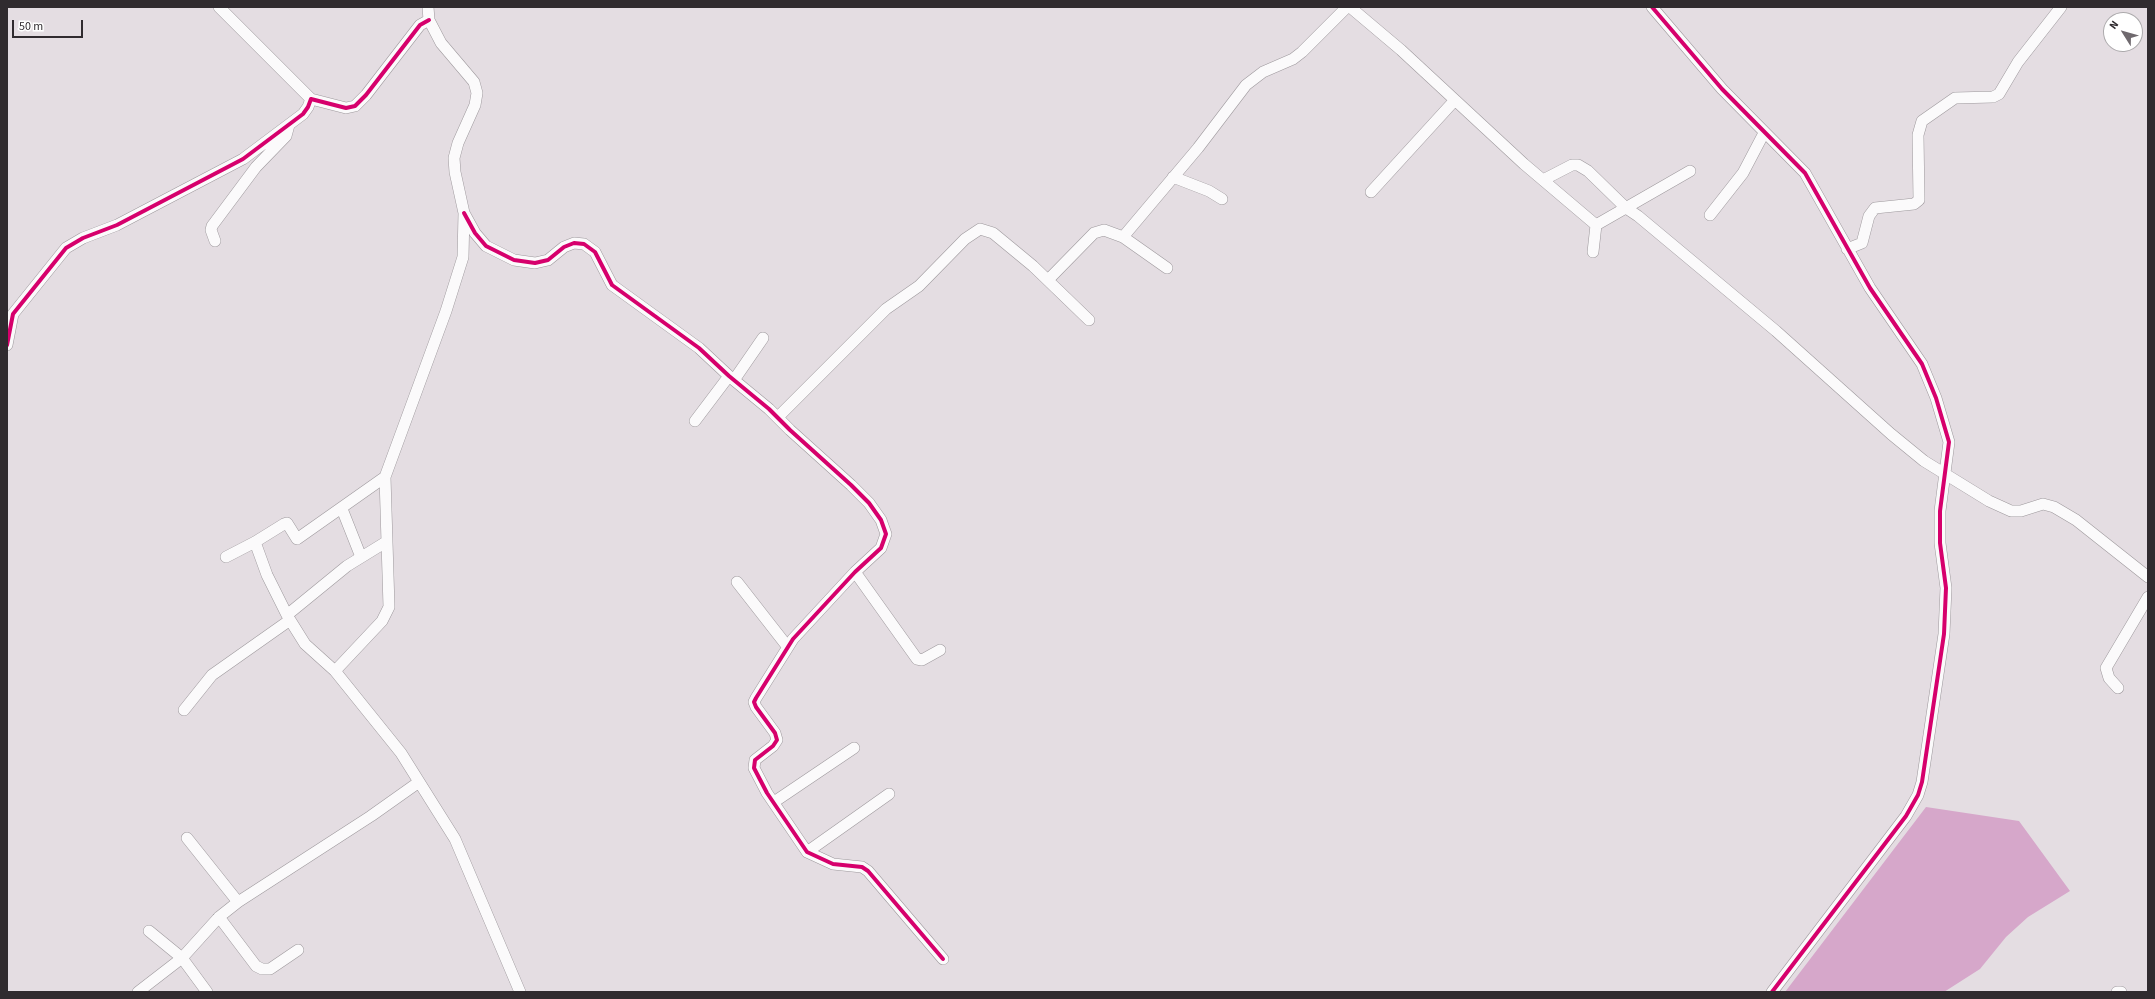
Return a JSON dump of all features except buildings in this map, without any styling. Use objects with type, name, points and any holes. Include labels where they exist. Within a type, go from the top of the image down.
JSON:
[{"type":"street","points":[[219,7],[311,99],[346,108],[355,106],[366,95],[420,26],[429,20]]},
{"type":"street","points":[[335,671],[387,615],[389,607],[389,589],[386,542],[385,477],[430,356],[462,257],[464,213],[455,172],[454,158],[458,143],[476,106],[477,94],[474,82],[441,42],[429,20],[428,7]]},
{"type":"street","points":[[1123,237],[1211,132],[1246,85],[1263,72],[1293,59],[1347,7]]},
{"type":"street","points":[[1350,7],[1543,180],[1596,225]]},
{"type":"street","points":[[1652,7],[1722,89],[1764,134],[1805,173],[1870,288],[1917,355],[1925,369],[1947,434],[1948,452],[1944,474],[1940,528],[1946,601],[1944,634],[1922,782],[1918,795],[1906,816],[1772,992]]},
{"type":"street","points":[[1847,249],[1862,243],[1869,216],[1875,208],[1914,204],[1919,200],[1918,135],[1922,121],[1955,98],[1993,97],[1999,94],[2018,62],[2061,7]]},
{"type":"street","points":[[7,344],[13,314],[66,248],[75,242],[116,225],[243,159],[289,125],[306,110],[311,99]]},
{"type":"street","points":[[1371,192],[1455,100]]},
{"type":"street","points":[[215,242],[210,230],[212,226],[256,167],[286,136],[289,125]]},
{"type":"street","points":[[1710,215],[1743,173],[1764,134]]},
{"type":"street","points":[[1543,180],[1569,166],[1578,165],[1594,176],[1626,208],[1638,216],[1776,332],[1904,446],[1944,474],[1989,501],[2011,511],[2021,511],[2043,504],[2054,507],[2076,520],[2148,577]]},
{"type":"street","points":[[1596,225],[1690,171]]},
{"type":"street","points":[[1173,177],[1209,191],[1222,199]]},
{"type":"street","points":[[464,213],[475,233],[486,246],[514,260],[534,263],[548,260],[564,247],[574,243],[584,244],[595,252],[612,285],[619,292],[699,348],[731,378],[778,417],[790,430],[869,503],[885,526],[886,534],[881,548],[855,572],[787,646],[754,702],[777,736],[777,740],[773,746],[755,760],[754,768],[774,802],[807,852],[833,864],[862,867],[868,871],[943,959]]},
{"type":"street","points":[[1593,252],[1596,225]]},
{"type":"street","points":[[778,417],[886,309],[920,286],[965,239],[977,230],[984,229],[993,233],[1048,280],[1089,320]]},
{"type":"street","points":[[1048,280],[1094,233],[1104,230],[1123,237],[1167,268]]},
{"type":"street","points":[[695,421],[763,338]]},
{"type":"street","points":[[226,557],[287,523],[297,539],[342,509],[385,477]]},
{"type":"street","points":[[342,509],[361,557]]},
{"type":"street","points":[[255,542],[267,574],[288,618],[305,644],[335,671],[401,753],[455,839],[520,992]]},
{"type":"street","points":[[184,710],[212,675],[288,618],[321,586],[361,557],[386,542]]},
{"type":"street","points":[[855,572],[917,659],[922,660],[940,650]]},
{"type":"street","points":[[737,582],[787,646]]},
{"type":"street","points":[[2118,688],[2109,678],[2106,668],[2148,597]]},
{"type":"street","points":[[774,802],[854,748]]},
{"type":"street","points":[[138,992],[182,958],[219,917],[238,902],[365,820],[419,782]]},
{"type":"street","points":[[807,852],[889,794]]},
{"type":"street","points":[[187,838],[238,902]]},
{"type":"street","points":[[219,917],[256,966],[262,969],[270,969],[298,950]]},
{"type":"street","points":[[149,931],[182,958],[207,992]]},
{"type":"shaded area","points":[[1926,807],[2019,821],[2070,891],[2028,917],[2006,937],[1980,969],[1944,992],[1785,992]]},
{"type":"cycle path","points":[[1652,7],[1722,89],[1805,173],[1870,288],[1922,364],[1936,398],[1949,442],[1940,511],[1940,543],[1946,588],[1944,634],[1922,782],[1918,795],[1906,816],[1772,992]]},
{"type":"cycle path","points":[[7,345],[13,314],[66,248],[83,238],[117,225],[243,159],[303,114],[311,99],[346,108],[355,106],[366,95],[420,25],[429,20]]},
{"type":"cycle path","points":[[464,213],[475,233],[486,246],[514,260],[535,263],[548,260],[564,247],[574,243],[584,244],[595,252],[612,285],[699,348],[729,376],[769,409],[851,485],[869,503],[881,520],[886,534],[881,548],[855,572],[793,639],[756,698],[754,702],[756,707],[775,733],[777,740],[773,746],[755,760],[754,768],[767,793],[807,852],[833,864],[862,867],[868,871],[943,959]]}]
